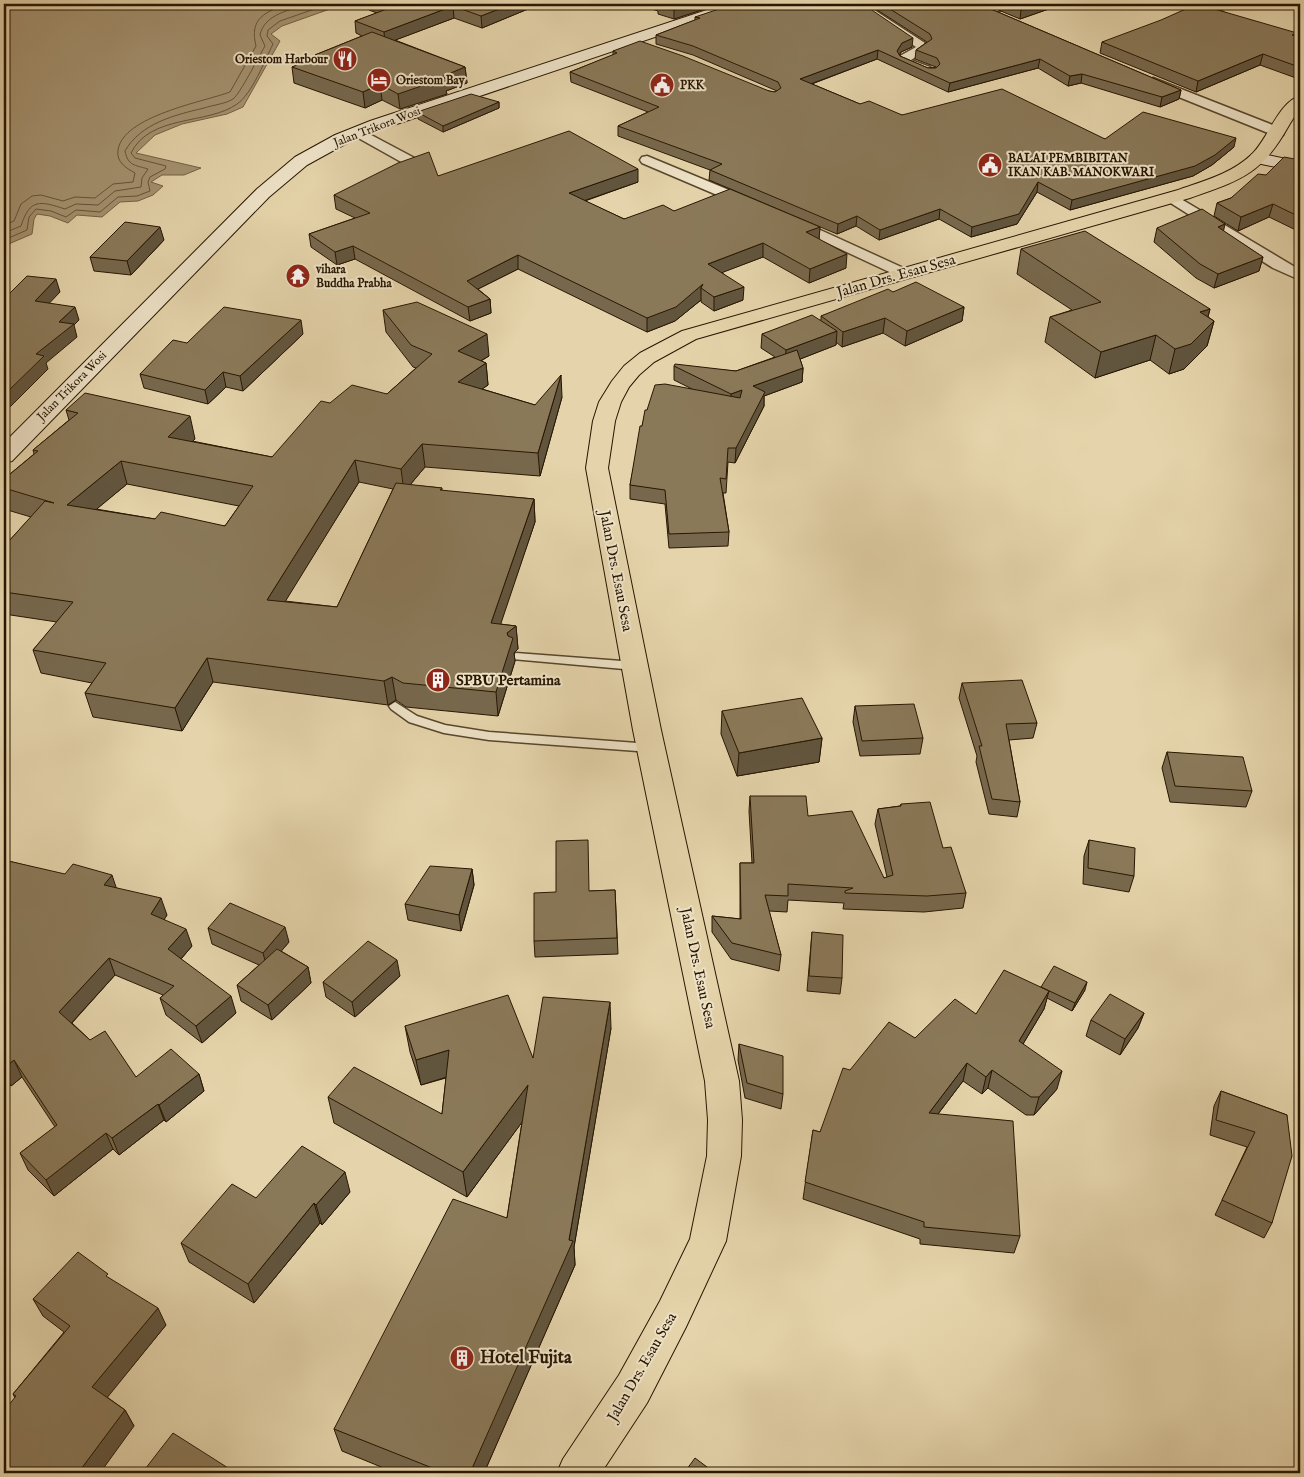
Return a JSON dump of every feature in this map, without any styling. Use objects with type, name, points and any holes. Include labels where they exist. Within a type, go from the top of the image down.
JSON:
[{"type":"highway","name":"Jalan Drs. Esau Sesa","points":[[577,1473],[633,1389],[673,1314],[708,1241],[724,1156],[725,1120],[722,1082],[651,748],[596,468],[598,440],[614,392],[632,368],[644,358],[670,343],[704,330],[1171,197],[1227,177],[1249,166],[1258,158],[1278,132],[1288,112],[1300,101]]},
{"type":"street","name":"Jalan Trikora Wosi","points":[[4,456],[263,193],[301,161],[358,132],[739,4]]},
{"type":"street","points":[[858,4],[924,47],[907,56],[904,60],[931,72]]},
{"type":"street","points":[[1002,17],[984,9],[1012,4]]},
{"type":"street","points":[[1184,4],[1229,18]]},
{"type":"street","points":[[628,40],[646,46]]},
{"type":"street","points":[[1144,78],[1278,132]]},
{"type":"street","points":[[358,132],[417,165]]},
{"type":"street","points":[[1258,158],[1300,167]]},
{"type":"street","points":[[646,160],[763,209]]},
{"type":"street","points":[[1171,197],[1278,265],[1300,276]]},
{"type":"street","points":[[781,217],[905,274]]},
{"type":"lane","points":[[516,657],[635,666]]},
{"type":"lane","points":[[395,706],[413,719],[453,730],[489,736],[651,748]]},
{"type":"water","points":[[4,4],[344,4],[282,26],[271,34],[280,41],[243,107],[227,114],[182,124],[155,135],[136,153],[201,168],[184,175],[162,175],[151,182],[163,186],[153,195],[138,201],[120,202],[102,217],[77,215],[68,223],[50,216],[37,214],[34,219],[32,234],[4,246]]},
{"type":"building","points":[[383,4],[512,4],[481,16],[453,6],[384,32],[355,21],[392,7]]},
{"type":"building","points":[[693,4],[674,10],[658,5]]},
{"type":"building","points":[[734,4],[863,4],[913,38],[902,43],[897,51],[900,56],[928,68],[936,68],[940,64],[937,58],[916,50],[932,39],[930,34],[882,4],[979,4],[1181,90],[1162,97],[1082,74],[1070,76],[1040,59],[950,83],[878,50],[800,79],[860,104],[869,101],[902,115],[1002,89],[1105,139],[1143,112],[1236,138],[1215,155],[1195,166],[1072,200],[1038,182],[1019,214],[972,227],[940,209],[880,230],[857,216],[838,224],[710,170],[722,164],[618,126],[659,107],[570,72],[617,53],[613,51],[640,41],[775,92],[781,88],[778,82],[693,46],[656,35],[700,18],[695,17]]},
{"type":"building","points":[[1006,4],[1039,4],[1021,10]]},
{"type":"building","points":[[1197,4],[1297,33],[1292,35],[1300,38],[1300,66],[1263,54],[1198,81],[1102,42]]},
{"type":"building","points":[[372,32],[465,67],[441,77],[445,78],[398,94],[380,84],[363,92],[292,67],[319,56],[315,55]]},
{"type":"building","points":[[471,94],[499,102],[443,126],[417,112]]},
{"type":"building","points":[[569,131],[638,169],[569,193],[624,219],[663,205],[674,211],[730,189],[820,227],[806,232],[847,254],[810,269],[763,243],[708,264],[744,287],[714,297],[701,288],[703,284],[676,307],[647,318],[518,255],[467,281],[490,299],[468,307],[353,246],[335,252],[309,234],[370,213],[334,195],[398,163],[429,152],[438,176]]},
{"type":"building","points":[[1284,157],[1300,160],[1300,217],[1273,204],[1241,217],[1217,203],[1231,198],[1258,174],[1266,175]]},
{"type":"building","points":[[1202,209],[1225,224],[1218,227],[1263,257],[1218,274],[1200,264],[1157,228]]},
{"type":"building","points":[[125,222],[160,227],[127,261],[90,257]]},
{"type":"building","points":[[1085,231],[1210,309],[1200,312],[1214,321],[1191,344],[1175,349],[1156,335],[1101,352],[1050,317],[1101,302],[1021,249]]},
{"type":"building","points":[[27,276],[56,279],[35,301],[75,307],[59,322],[74,324],[36,354],[44,356],[4,395],[4,299]]},
{"type":"building","points":[[916,282],[964,307],[907,331],[885,318],[843,332],[821,316],[888,289],[893,292]]},
{"type":"building","points":[[417,302],[487,334],[458,351],[486,363],[458,382],[535,405],[561,375],[538,453],[422,444],[401,469],[355,460],[267,600],[337,607],[396,483],[442,488],[440,490],[534,499],[491,623],[516,626],[507,633],[508,636],[513,638],[496,692],[403,683],[392,677],[384,681],[207,658],[175,708],[85,693],[106,663],[33,650],[73,602],[4,592],[4,540],[9,541],[45,501],[54,503],[4,488],[4,479],[38,451],[33,450],[78,413],[66,410],[85,393],[190,416],[168,437],[272,457],[321,401],[330,403],[352,385],[387,394],[432,354],[411,345],[383,310]],"holes":[[[121,461],[253,486],[225,526],[161,512],[155,519],[67,505]]]},
{"type":"building","points":[[224,307],[301,320],[240,376],[223,372],[205,390],[140,374],[173,340],[187,343]]},
{"type":"building","points":[[812,315],[837,331],[786,350],[762,334]]},
{"type":"building","points":[[797,350],[803,368],[753,386],[765,392],[736,448],[728,448],[726,479],[720,478],[729,532],[669,534],[665,490],[630,485],[640,426],[642,426],[645,410],[647,410],[655,385],[665,384],[740,398],[742,390],[731,394],[674,366],[675,364],[736,371]]},
{"type":"building","points":[[1022,680],[1037,723],[1006,724],[1020,802],[992,799],[979,746],[982,746],[962,683]]},
{"type":"building","points":[[802,698],[822,738],[739,753],[722,711]]},
{"type":"building","points":[[914,704],[923,738],[862,741],[855,706]]},
{"type":"building","points":[[1167,752],[1243,757],[1252,791],[1175,786]]},
{"type":"building","points":[[750,796],[806,796],[808,816],[852,811],[884,878],[893,875],[878,809],[901,806],[901,804],[930,802],[943,848],[951,847],[966,893],[927,896],[845,893],[845,891],[853,888],[788,884],[788,896],[765,895],[781,955],[732,943],[712,916],[741,919],[740,863],[754,863]]},
{"type":"building","points":[[588,840],[589,891],[615,890],[617,938],[534,941],[534,893],[556,892],[556,841]]},
{"type":"building","points":[[1089,840],[1135,848],[1134,876],[1088,868]]},
{"type":"building","points":[[4,860],[65,874],[73,864],[112,875],[104,885],[161,898],[151,914],[186,929],[168,949],[231,996],[196,1026],[160,998],[174,986],[109,958],[59,1012],[90,1040],[105,1031],[136,1077],[171,1049],[199,1074],[112,1138],[106,1133],[46,1180],[20,1153],[57,1125],[14,1060],[4,1068]]},
{"type":"building","points":[[430,866],[472,869],[459,915],[405,904]]},
{"type":"building","points":[[230,903],[285,927],[263,953],[208,928]]},
{"type":"building","points":[[812,932],[843,935],[842,978],[809,976]]},
{"type":"building","points":[[368,941],[397,960],[352,1002],[323,982]]},
{"type":"building","points":[[277,949],[308,967],[268,1005],[237,985]]},
{"type":"building","points":[[1054,966],[1087,982],[1075,1003],[1041,987]]},
{"type":"building","points":[[1004,970],[1049,991],[1019,1041],[1062,1071],[1039,1097],[1031,1097],[992,1070],[986,1077],[967,1063],[929,1113],[1013,1121],[1020,1236],[924,1227],[924,1222],[805,1182],[813,1130],[820,1132],[843,1068],[850,1070],[889,1022],[915,1038],[955,999],[976,1014]]},
{"type":"building","points":[[1110,994],[1144,1013],[1125,1039],[1091,1020]]},
{"type":"building","points":[[508,995],[533,1058],[543,997],[610,1002],[569,1240],[573,1241],[470,1473],[445,1473],[334,1429],[453,1199],[507,1218],[528,1085],[463,1172],[328,1097],[354,1067],[442,1114],[449,1050],[416,1060],[405,1026]]},
{"type":"building","points":[[739,1044],[783,1056],[783,1094],[747,1083]]},
{"type":"building","points":[[1221,1091],[1287,1115],[1292,1156],[1272,1223],[1222,1200],[1255,1132],[1216,1120]]},
{"type":"building","points":[[302,1146],[345,1172],[316,1205],[314,1203],[248,1284],[181,1243],[232,1184],[256,1198]]},
{"type":"building","points":[[78,1252],[108,1274],[106,1276],[158,1308],[92,1387],[125,1410],[78,1473],[4,1473],[4,1411],[16,1396],[13,1394],[70,1326],[33,1299]]},
{"type":"building","points":[[173,1433],[236,1473],[142,1473]]},
{"type":"building","points":[[695,1458],[715,1473],[684,1473]]},
{"type":"place","name":"Oriestom Harbour","points":[[345,59]]},
{"type":"place","name":"Oriestom Bay","points":[[379,80]]},
{"type":"place","name":"PKK","points":[[662,85]]},
{"type":"place","name":"BALAI PEMBIBITAN IKAN KAB. MANOKWARI","points":[[990,165]]},
{"type":"place","name":"vihara Buddha Prabha","points":[[298,276]]},
{"type":"place","name":"SPBU Pertamina","points":[[438,680]]},
{"type":"place","name":"Hotel Fujita","points":[[462,1358]]}]
